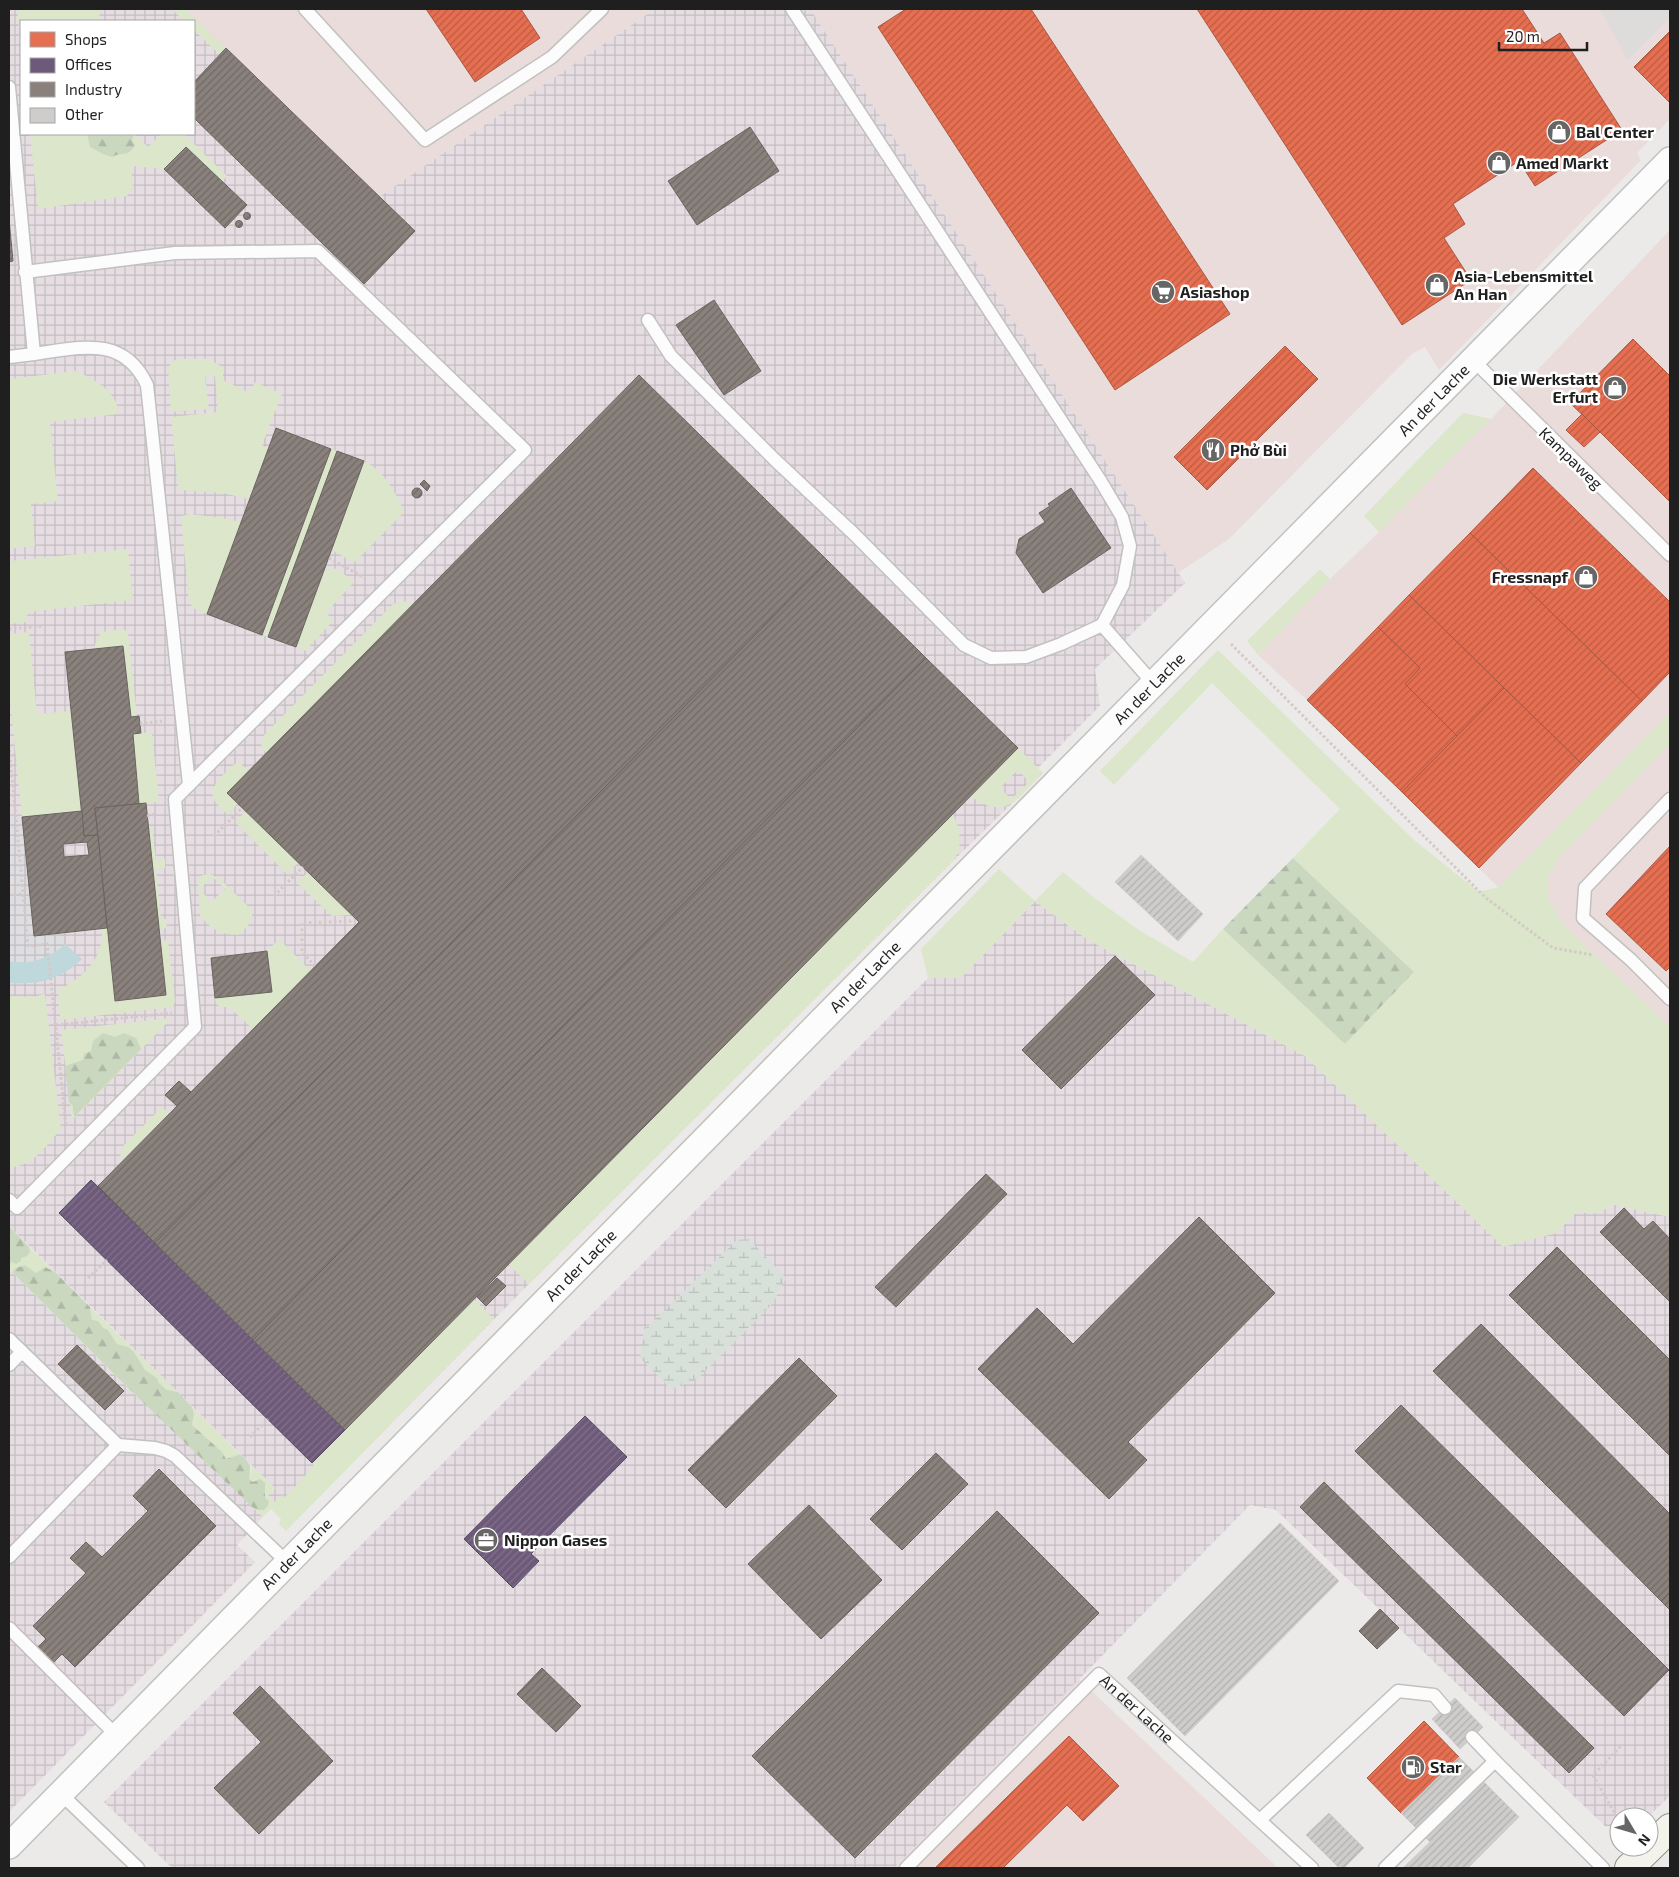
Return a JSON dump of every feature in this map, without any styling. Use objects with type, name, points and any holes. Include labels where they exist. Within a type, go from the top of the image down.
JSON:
[{"type":"main road","points":[[1629,1868],[1670,1828]]},
{"type":"street","name":"An der Lache","points":[[9,1846],[1670,160]]},
{"type":"lane","points":[[305,9],[425,140],[552,57],[602,9]]},
{"type":"lane","points":[[648,320],[671,356],[775,460],[854,534],[964,645],[991,658],[1026,657],[1061,644],[1102,625],[1123,586],[1130,546],[1122,517],[1100,480],[792,9]]},
{"type":"lane","points":[[9,87],[34,354]]},
{"type":"lane","points":[[9,1200],[17,1208],[195,1027],[175,799],[525,450],[318,251],[175,254],[25,272]]},
{"type":"lane","points":[[9,357],[88,347],[110,350],[131,361],[140,371],[147,385],[188,785]]},
{"type":"lane","name":"Kampaweg","points":[[1473,360],[1670,555]]},
{"type":"lane","points":[[1102,625],[1153,683]]},
{"type":"lane","points":[[1670,799],[1585,888],[1583,918],[1631,960],[1670,999]]},
{"type":"lane","points":[[9,1339],[118,1445],[156,1448],[175,1456],[288,1563]]},
{"type":"lane","points":[[9,1365],[22,1352]]},
{"type":"lane","points":[[9,1557],[118,1445]]},
{"type":"lane","points":[[9,1628],[117,1736]]},
{"type":"lane","name":"An der Lache","points":[[906,1868],[1100,1674],[1312,1868]]},
{"type":"lane","points":[[1260,1820],[1398,1691],[1434,1695],[1445,1708]]},
{"type":"lane","points":[[1472,1737],[1603,1868]]},
{"type":"lane","points":[[1385,1868],[1496,1761]]},
{"type":"lane","points":[[60,1793],[138,1868]]},
{"type":"path","points":[[329,558],[360,575],[382,593]]},
{"type":"path","points":[[1211,624],[1486,898],[1553,948],[1575,953],[1631,960]]},
{"type":"path","points":[[9,629],[44,626]]},
{"type":"path","points":[[9,745],[28,946],[48,944],[67,1130],[80,1143]]},
{"type":"path","points":[[214,836],[242,808]]},
{"type":"path","points":[[147,816],[156,814]]},
{"type":"path","points":[[274,896],[303,867]]},
{"type":"path","points":[[9,895],[22,894]]},
{"type":"path","points":[[316,966],[302,952],[302,923],[351,921],[355,919]]},
{"type":"path","points":[[56,1025],[194,1011]]},
{"type":"path","points":[[88,1278],[107,1260]]},
{"type":"path","points":[[250,1437],[268,1419]]},
{"type":"path","points":[[1611,1807],[1593,1775],[1622,1745]]},
{"type":"shaded area","points":[[9,9],[185,9],[379,197],[655,9],[810,9],[1185,583],[1095,669],[1100,706],[1038,768],[1043,773],[529,1284],[291,1525],[268,1496],[275,1488],[9,1226]]},
{"type":"shaded area","points":[[185,9],[655,9],[379,197]]},
{"type":"shaded area","points":[[810,9],[1670,9],[1670,119],[1637,153],[1641,160],[1439,370],[1425,347],[1412,354],[1229,539],[1178,573]]},
{"type":"shaded area","points":[[1600,9],[1670,9],[1670,17],[1628,60]]},
{"type":"shaded area","points":[[1670,230],[1670,1027],[1566,927],[1499,888],[1307,700],[1258,655],[1330,579],[1491,419]]},
{"type":"shaded area","points":[[22,817],[34,936],[64,933],[65,944],[54,953],[36,962],[9,961],[9,887],[14,886],[13,877],[9,877],[9,864],[12,863],[11,855],[9,855],[9,845],[13,844],[10,818]]},
{"type":"shaded area","points":[[1035,901],[1087,939],[1305,1056],[1503,1246],[1556,1233],[1578,1211],[1593,1214],[1615,1205],[1670,1217],[1670,1796],[1658,1807],[1609,1807],[1609,1826],[1606,1827],[1276,1510],[1250,1505],[894,1868],[172,1868],[104,1802],[928,978],[961,978]]},
{"type":"shaded area","points":[[9,1269],[127,1387],[263,1517],[237,1545],[255,1562],[9,1812]]},
{"type":"shaded area","points":[[1079,1679],[1278,1868],[894,1868]]},
{"type":"green space","points":[[17,9],[99,9],[100,20],[20,20],[20,38]]},
{"type":"green space","points":[[171,9],[185,9],[226,48],[220,55],[195,31],[195,20],[184,20]]},
{"type":"green space","points":[[30,135],[136,135],[148,147],[160,135],[185,135],[227,176],[222,181],[186,147],[164,169],[131,166],[133,187],[127,196],[38,209]]},
{"type":"green space","points":[[87,135],[134,135],[132,140],[135,146],[127,153],[112,157],[90,147]]},
{"type":"green space","points":[[177,359],[207,359],[223,367],[223,380],[250,393],[255,382],[282,394],[262,445],[268,448],[249,499],[222,493],[180,490],[178,488],[171,417],[218,412],[215,376],[205,377],[209,409],[171,412],[168,368]]},
{"type":"green space","points":[[76,371],[97,382],[110,393],[118,406],[119,414],[50,422],[58,501],[31,504],[35,546],[9,549],[9,379]]},
{"type":"green space","points":[[1463,413],[1491,419],[1379,532],[1364,516]]},
{"type":"green space","points":[[331,449],[337,451],[268,637],[262,635]]},
{"type":"green space","points":[[364,461],[378,470],[383,476],[397,497],[404,512],[354,563],[332,550]]},
{"type":"green space","points":[[190,514],[241,522],[207,614],[195,609],[189,603],[181,516]]},
{"type":"green space","points":[[128,549],[133,600],[27,612],[28,622],[9,624],[9,561]]},
{"type":"green space","points":[[325,568],[331,570],[334,568],[355,581],[326,613],[334,620],[305,651],[296,647]]},
{"type":"green space","points":[[1320,569],[1330,579],[1258,655],[1247,641]]},
{"type":"green space","points":[[403,601],[414,604],[266,753],[261,746],[264,735],[393,604]]},
{"type":"green space","points":[[123,629],[128,632],[137,716],[131,717],[123,646],[93,649],[101,632]]},
{"type":"green space","points":[[29,632],[37,714],[71,711],[82,811],[22,817],[9,691],[9,634]]},
{"type":"green space","points":[[1218,650],[1414,840],[1479,892],[1499,887],[1670,712],[1670,744],[1558,859],[1548,877],[1549,902],[1566,927],[1670,1027],[1670,1217],[1615,1205],[1593,1214],[1578,1211],[1556,1233],[1503,1247],[1305,1056],[1087,939],[1035,901],[1063,872],[1139,930],[1193,962],[1223,929],[1345,1044],[1414,972],[1293,858],[1340,809],[1212,683],[1114,785],[1100,771]]},
{"type":"green space","points":[[152,732],[159,802],[139,804],[133,734]]},
{"type":"green space","points":[[1018,748],[1043,773],[1011,804],[1002,807],[982,804],[970,796]],"holes":[[[1018,770],[1029,782],[1011,799],[1000,788]]]},
{"type":"green space","points":[[239,763],[249,770],[228,793],[238,803],[228,815],[214,800],[213,791],[223,775],[232,766]]},
{"type":"green space","points":[[246,811],[298,863],[287,874],[235,822]]},
{"type":"green space","points":[[953,814],[958,826],[960,844],[953,861],[529,1284],[508,1264]]},
{"type":"green space","points":[[152,827],[156,860],[165,859],[165,868],[156,869],[161,919],[166,919],[167,928],[159,929],[148,828]]},
{"type":"green space","points":[[1293,858],[1414,972],[1345,1044],[1223,929]]},
{"type":"green space","points":[[999,869],[1035,901],[961,978],[928,978],[921,949]]},
{"type":"green space","points":[[308,872],[351,915],[332,916],[297,883]]},
{"type":"green space","points":[[210,874],[219,878],[252,910],[251,921],[238,935],[226,934],[217,930],[200,916],[198,883],[202,875]],"holes":[[[213,877],[225,889],[211,902],[200,889]]]},
{"type":"green space","points":[[107,928],[115,1001],[166,995],[160,941],[168,940],[175,1001],[173,1007],[60,1020],[58,990],[84,973],[90,966],[99,950],[102,929]]},
{"type":"green space","points":[[279,939],[311,971],[253,1029],[229,1007],[221,1007],[216,1004],[215,998],[272,992],[267,951]]},
{"type":"green space","points":[[45,994],[61,1129],[32,1160],[25,1164],[9,1167],[9,996],[32,997]]},
{"type":"green space","points":[[172,1018],[72,1120],[61,1030]]},
{"type":"green space","points":[[103,1033],[115,1037],[124,1033],[136,1038],[141,1049],[75,1116],[73,1106],[69,1102],[65,1066],[83,1060],[84,1054],[91,1051],[93,1041]]},
{"type":"green space","points":[[162,1107],[170,1114],[123,1161],[120,1155],[123,1146]]},
{"type":"green space","points":[[9,1226],[29,1247],[30,1252],[16,1264],[12,1262],[9,1264]]},
{"type":"green space","points":[[749,1239],[786,1278],[773,1303],[696,1380],[671,1389],[640,1358],[644,1330],[737,1240]]},
{"type":"green space","points":[[29,1247],[55,1272],[45,1267],[36,1273],[25,1265],[16,1268],[12,1272],[9,1269],[9,1264],[30,1252]]},
{"type":"green space","points":[[25,1265],[36,1273],[45,1267],[55,1272],[90,1307],[92,1320],[98,1321],[103,1328],[108,1330],[117,1344],[128,1347],[134,1352],[145,1370],[157,1378],[159,1383],[167,1390],[178,1392],[192,1407],[194,1414],[192,1425],[222,1452],[226,1459],[240,1454],[247,1460],[250,1465],[249,1479],[253,1482],[260,1479],[265,1483],[265,1498],[269,1501],[268,1506],[264,1510],[252,1507],[127,1387],[12,1272],[16,1268]]},
{"type":"green space","points":[[474,1299],[494,1319],[286,1531],[279,1524],[281,1519],[271,1509],[263,1517],[252,1507],[258,1510],[268,1506],[269,1501],[265,1498],[264,1492],[249,1479],[252,1469],[250,1464],[275,1488],[268,1496],[274,1502],[282,1495],[285,1497],[314,1466],[312,1463]]},
{"type":"green space","points":[[90,1307],[178,1392],[167,1390],[159,1383],[157,1378],[145,1370],[134,1352],[117,1345],[108,1330],[103,1329],[92,1320]]},
{"type":"green space","points":[[192,1407],[240,1454],[226,1459],[192,1425],[194,1414]]},
{"type":"water","points":[[65,944],[82,959],[74,966],[48,980],[30,983],[9,983],[9,961],[25,962],[39,960],[53,954]]},
{"type":"building: Shops","points":[[426,9],[521,9],[540,38],[475,82]]},
{"type":"building: Shops","points":[[906,9],[1031,9],[1230,314],[1115,390],[878,27]]},
{"type":"building: Shops","points":[[1197,9],[1522,9],[1544,43],[1560,33],[1622,130],[1535,186],[1519,161],[1453,204],[1465,224],[1444,238],[1471,280],[1402,325]]},
{"type":"building: Shops","points":[[1670,31],[1670,103],[1634,67]]},
{"type":"building: Shops","points":[[1633,339],[1663,369],[1600,432],[1570,403]]},
{"type":"building: Shops","points":[[1285,346],[1318,379],[1207,490],[1174,457]]},
{"type":"building: Shops","points":[[1663,369],[1670,376],[1670,502],[1600,432]]},
{"type":"building: Shops","points":[[1582,414],[1600,432],[1584,447],[1566,430]]},
{"type":"building: Shops","points":[[1533,468],[1670,602],[1670,672],[1642,701],[1470,533]]},
{"type":"building: Shops","points":[[1470,533],[1642,701],[1581,763],[1409,595]]},
{"type":"building: Shops","points":[[1409,595],[1504,688],[1457,736],[1405,684],[1420,668],[1378,627]]},
{"type":"building: Shops","points":[[1378,627],[1420,668],[1405,684],[1457,736],[1402,792],[1307,700]]},
{"type":"building: Shops","points":[[1504,688],[1581,763],[1479,868],[1402,792]]},
{"type":"building: Shops","points":[[1670,846],[1670,967],[1666,971],[1606,914]]},
{"type":"building: Shops","name":"Star","points":[[1424,1721],[1459,1757],[1401,1813],[1367,1778]]},
{"type":"building: Shops","points":[[1069,1736],[1119,1786],[1083,1821],[1067,1805],[1003,1868],[935,1868]]},
{"type":"building: Offices","points":[[91,1180],[345,1430],[312,1463],[59,1213]]},
{"type":"building: Offices","points":[[585,1416],[627,1457],[531,1554],[539,1561],[513,1588],[464,1539]]},
{"type":"building: Industry","points":[[226,48],[415,231],[364,284],[195,119],[195,81]]},
{"type":"building: Industry","points":[[750,127],[779,171],[697,225],[668,181]]},
{"type":"building: Industry","points":[[186,147],[247,205],[225,228],[164,169]]},
{"type":"building: Industry","points":[[247,213],[250,216],[247,219],[244,216]]},
{"type":"building: Industry","points":[[9,219],[13,261],[9,262]]},
{"type":"building: Industry","points":[[239,221],[242,224],[239,227],[236,224]]},
{"type":"building: Industry","points":[[714,300],[761,371],[724,395],[676,325]]},
{"type":"building: Industry","points":[[639,375],[828,561],[155,1243],[98,1186],[359,922],[227,793]]},
{"type":"building: Industry","points":[[276,428],[331,449],[262,635],[207,614]]},
{"type":"building: Industry","points":[[337,451],[364,461],[296,647],[268,637]]},
{"type":"building: Industry","points":[[424,480],[430,486],[427,491],[420,484]]},
{"type":"building: Industry","points":[[417,488],[422,493],[417,498],[412,493]]},
{"type":"building: Industry","points":[[1071,488],[1111,548],[1043,593],[1016,553],[1019,539],[1045,522],[1039,513],[1050,506],[1048,504]]},
{"type":"building: Industry","points":[[828,561],[926,658],[253,1340],[155,1243]]},
{"type":"building: Industry","points":[[123,646],[131,717],[139,716],[141,733],[133,734],[139,804],[95,808],[98,835],[84,836],[65,652]]},
{"type":"building: Industry","points":[[926,658],[1018,748],[345,1430],[253,1340]]},
{"type":"building: Industry","points":[[146,803],[166,995],[115,1001],[95,808]]},
{"type":"building: Industry","points":[[82,811],[84,836],[98,835],[107,928],[34,936],[22,817]],"holes":[[[87,842],[89,855],[64,857],[63,844]]]},
{"type":"building: Industry","points":[[267,951],[272,992],[215,998],[211,958]]},
{"type":"building: Industry","points":[[1115,956],[1155,995],[1061,1089],[1022,1050]]},
{"type":"building: Industry","points":[[179,1081],[191,1092],[177,1106],[165,1095]]},
{"type":"building: Industry","points":[[986,1174],[1007,1194],[896,1307],[875,1287]]},
{"type":"building: Industry","points":[[1624,1208],[1644,1229],[1653,1221],[1670,1239],[1670,1302],[1600,1232]]},
{"type":"building: Industry","points":[[1199,1217],[1275,1293],[1128,1442],[1147,1460],[1109,1499],[978,1369],[1037,1308],[1073,1344]]},
{"type":"building: Industry","points":[[1557,1247],[1670,1360],[1670,1456],[1509,1295]]},
{"type":"building: Industry","points":[[497,1278],[506,1286],[486,1306],[477,1297]]},
{"type":"building: Industry","points":[[1481,1324],[1670,1514],[1670,1592],[1661,1601],[1433,1371]]},
{"type":"building: Industry","points":[[77,1345],[124,1391],[105,1410],[58,1364]]},
{"type":"building: Industry","points":[[799,1358],[837,1396],[726,1508],[688,1470]]},
{"type":"building: Industry","points":[[1401,1405],[1631,1632],[1585,1678],[1355,1451]]},
{"type":"building: Industry","points":[[936,1453],[968,1484],[902,1550],[870,1519]]},
{"type":"building: Industry","points":[[159,1469],[216,1526],[75,1667],[62,1654],[53,1663],[38,1647],[46,1639],[33,1626],[86,1573],[70,1558],[86,1542],[102,1557],[148,1511],[133,1496]]},
{"type":"building: Industry","points":[[1324,1482],[1594,1748],[1569,1773],[1300,1507]]},
{"type":"building: Industry","points":[[809,1505],[882,1580],[821,1639],[748,1564]]},
{"type":"building: Industry","points":[[997,1511],[1099,1613],[855,1858],[752,1756]]},
{"type":"building: Industry","points":[[1670,1592],[1670,1610],[1661,1601]]},
{"type":"building: Industry","points":[[1380,1609],[1399,1628],[1377,1649],[1359,1631]]},
{"type":"building: Industry","points":[[1631,1632],[1669,1670],[1624,1716],[1585,1678]]},
{"type":"building: Industry","points":[[542,1668],[581,1706],[556,1732],[517,1694]]},
{"type":"building: Industry","points":[[260,1686],[333,1761],[259,1834],[214,1788],[261,1742],[233,1713]]},
{"type":"building: Other","points":[[1141,855],[1203,914],[1178,941],[1115,882]]},
{"type":"building: Other","points":[[1280,1523],[1339,1581],[1185,1736],[1127,1678]]},
{"type":"building: Other","points":[[1455,1698],[1483,1727],[1460,1749],[1432,1719]]},
{"type":"building: Other","points":[[1459,1757],[1519,1817],[1468,1868],[1403,1868],[1430,1842],[1401,1813]]},
{"type":"building: Other","points":[[1329,1813],[1364,1848],[1344,1868],[1339,1868],[1306,1835]]},
{"type":"place","name":"Bal Center","points":[[1559,132]]},
{"type":"place","name":"Amed Markt","points":[[1499,163]]},
{"type":"place","name":"Asia-Lebensmittel An Han","points":[[1437,285]]},
{"type":"place","name":"Asiashop","points":[[1163,292]]},
{"type":"place","name":"Die Werkstatt Erfurt","points":[[1615,388]]},
{"type":"place","name":"Phở Bùi","points":[[1213,450]]},
{"type":"place","name":"Fressnapf","points":[[1586,577]]},
{"type":"place","name":"Nippon Gases","points":[[486,1540]]},
{"type":"place","name":"Star","points":[[1413,1767]]}]
